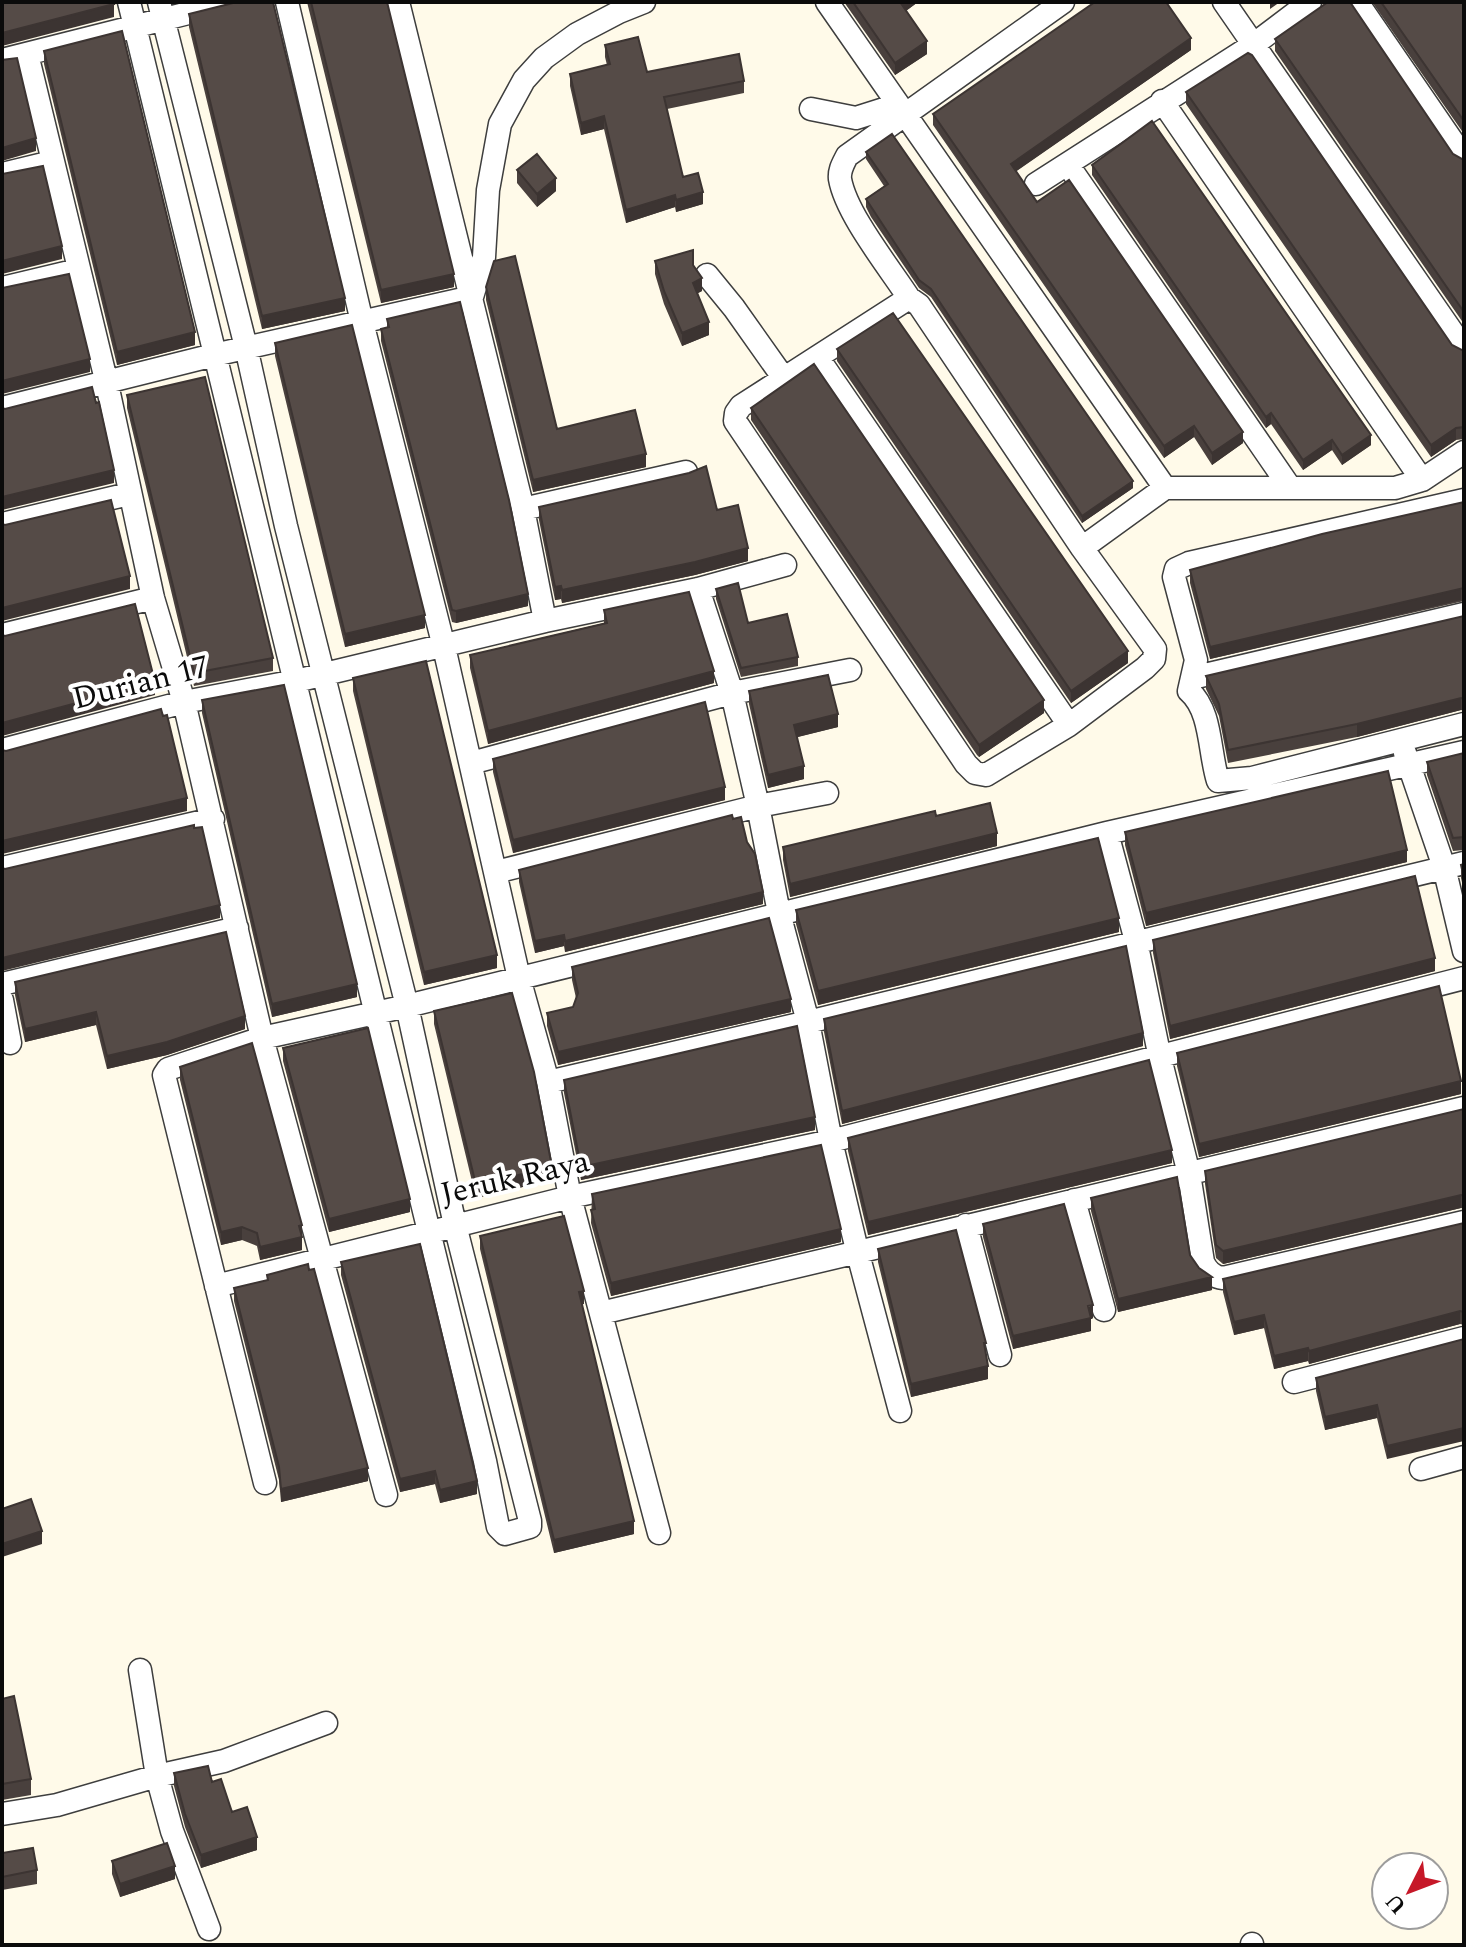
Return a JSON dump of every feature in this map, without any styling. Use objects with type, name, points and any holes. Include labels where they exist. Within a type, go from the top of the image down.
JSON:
[{"type":"street","points":[[129,2],[500,1531],[505,1534],[525,1530],[530,1526],[530,1521],[455,1225],[407,1006],[161,10]]},
{"type":"street","points":[[2,60],[135,26],[161,10],[232,2]]},
{"type":"street","points":[[287,2],[362,322],[444,647],[519,978],[548,1082],[570,1197],[659,1533]]},
{"type":"street","points":[[398,2],[523,509],[545,621]]},
{"type":"street","points":[[472,297],[484,257],[488,190],[500,124],[524,80],[544,58],[577,34],[644,2]]},
{"type":"street","points":[[827,2],[1165,488]]},
{"type":"street","points":[[909,298],[737,409],[734,417],[966,764],[975,773],[986,775],[1069,725],[1145,668],[1155,653],[1154,643],[1082,548],[919,305],[909,298],[855,215],[839,175],[847,156],[900,110],[1063,2]]},
{"type":"street","points":[[1224,2],[1464,349]]},
{"type":"street","points":[[1036,184],[1253,45],[1310,2]]},
{"type":"street","points":[[1357,2],[1464,158]]},
{"type":"street","points":[[27,54],[107,384],[153,598],[184,702],[213,819],[262,1038],[386,1495]]},
{"type":"street","points":[[1162,101],[1422,480]]},
{"type":"street","points":[[811,109],[856,118],[900,110]]},
{"type":"street","points":[[2,174],[52,162]]},
{"type":"street","points":[[1068,165],[1289,486]]},
{"type":"street","points":[[176,191],[205,183]]},
{"type":"street","points":[[2,288],[78,270]]},
{"type":"street","points":[[707,275],[785,380]]},
{"type":"street","points":[[2,408],[246,347],[472,297]]},
{"type":"street","points":[[818,358],[1069,725]]},
{"type":"street","points":[[1082,548],[1165,488],[1395,488],[1422,480],[1464,452]]},
{"type":"street","points":[[523,509],[686,472]]},
{"type":"street","points":[[2,524],[129,494]]},
{"type":"street","points":[[1462,507],[1181,565],[1174,577],[1196,660],[1189,691],[1197,698],[1218,781],[1252,778],[1464,724]]},
{"type":"street","name":"Durian 17","points":[[2,750],[184,702],[296,681],[545,621],[698,589],[785,565]]},
{"type":"street","points":[[698,589],[732,693],[779,913],[808,1022],[831,1141],[900,1411]]},
{"type":"street","points":[[2,635],[153,598]]},
{"type":"street","points":[[1192,678],[1464,614]]},
{"type":"street","points":[[471,763],[732,693],[850,670]]},
{"type":"street","points":[[1403,740],[1407,766],[1454,865],[1464,951]]},
{"type":"street","points":[[265,1483],[164,1073],[174,1066],[262,1038],[407,1006],[1107,833],[1464,752]]},
{"type":"street","points":[[496,872],[758,806],[827,793]]},
{"type":"street","points":[[2,868],[213,819]]},
{"type":"street","points":[[1107,833],[1136,941],[1160,1058],[1189,1174],[1206,1269],[1219,1278],[1464,1222]]},
{"type":"street","points":[[548,1082],[1454,865]]},
{"type":"street","points":[[2,984],[237,928]]},
{"type":"street","name":"Jeruk Raya","points":[[216,1286],[570,1197],[831,1141],[1464,978]]},
{"type":"street","points":[[2,1000],[10,1043]]},
{"type":"street","points":[[601,1313],[1464,1108]]},
{"type":"street","points":[[1074,1200],[1104,1310]]},
{"type":"street","points":[[966,1225],[1000,1355]]},
{"type":"street","points":[[1294,1382],[1464,1338]]},
{"type":"street","points":[[485,1461],[513,1453]]},
{"type":"street","points":[[1421,1469],[1464,1457]]},
{"type":"street","points":[[140,1670],[157,1776],[172,1831],[209,1929]]},
{"type":"street","points":[[2,1814],[57,1805],[157,1776],[224,1761],[326,1723]]},
{"type":"building","points":[[2,2],[113,2],[114,4],[2,33]]},
{"type":"building","points":[[237,2],[273,2],[345,298],[262,316],[189,14]]},
{"type":"building","points":[[311,2],[387,2],[454,274],[381,290]]},
{"type":"building","points":[[853,2],[900,2],[927,41],[895,63]]},
{"type":"building","points":[[1095,2],[1166,2],[1191,38],[1011,164],[1037,202],[1069,180],[1243,432],[1212,453],[1194,426],[1164,446],[933,114]]},
{"type":"building","points":[[1328,2],[1350,2],[1453,154],[1464,160],[1464,312],[1275,39]]},
{"type":"building","points":[[1381,2],[1464,2],[1464,121]]},
{"type":"building","points":[[122,31],[195,332],[117,352],[44,51]]},
{"type":"building","points":[[638,37],[647,72],[739,54],[744,81],[664,97],[683,177],[698,173],[703,192],[676,200],[675,195],[626,210],[604,116],[581,123],[570,74],[610,64],[605,45]]},
{"type":"building","points":[[1248,53],[1452,345],[1464,351],[1464,427],[1456,428],[1431,445],[1186,92]]},
{"type":"building","points":[[17,58],[36,138],[2,148],[2,60]]},
{"type":"building","points":[[1152,121],[1371,435],[1342,455],[1332,440],[1303,460],[1271,413],[1266,417],[1092,165]]},
{"type":"building","points":[[892,134],[1133,481],[1082,516],[931,289],[919,280],[866,199],[888,184],[866,152]]},
{"type":"building","points":[[537,154],[556,178],[537,194],[517,170]]},
{"type":"building","points":[[43,166],[62,246],[2,261],[2,174]]},
{"type":"building","points":[[693,250],[693,265],[702,278],[693,283],[709,322],[682,333],[655,261]]},
{"type":"building","points":[[515,256],[557,429],[635,410],[646,454],[533,480],[486,287],[494,261]]},
{"type":"building","points":[[69,274],[90,359],[2,381],[2,288]]},
{"type":"building","points":[[460,302],[509,500],[528,594],[456,611],[452,610],[381,329],[389,327],[387,319]]},
{"type":"building","points":[[893,313],[1128,651],[1071,691],[837,349]]},
{"type":"building","points":[[352,325],[425,615],[345,634],[275,343]]},
{"type":"building","points":[[814,364],[1044,700],[979,745],[751,408]]},
{"type":"building","points":[[205,377],[273,658],[194,673],[127,395]]},
{"type":"building","points":[[92,387],[96,403],[99,402],[114,470],[2,497],[2,408]]},
{"type":"building","points":[[706,466],[717,510],[738,505],[748,548],[562,590],[561,586],[555,587],[539,507],[689,473]]},
{"type":"building","points":[[111,500],[130,576],[2,608],[2,524]]},
{"type":"building","points":[[1464,502],[1464,588],[1210,647],[1190,570],[1322,534]]},
{"type":"building","points":[[738,583],[748,623],[787,614],[798,657],[741,668],[716,589]]},
{"type":"building","points":[[689,592],[714,671],[488,731],[470,655],[607,623],[604,610]]},
{"type":"building","points":[[135,604],[155,682],[2,723],[2,635]]},
{"type":"building","points":[[1464,616],[1464,699],[1228,750],[1219,704],[1206,676]]},
{"type":"building","points":[[426,661],[497,955],[424,972],[353,678]]},
{"type":"building","points":[[828,675],[838,714],[794,725],[804,766],[768,775],[749,691]]},
{"type":"building","points":[[284,685],[357,984],[272,1004],[202,700]]},
{"type":"building","points":[[705,702],[725,787],[513,840],[493,759]]},
{"type":"building","points":[[161,709],[163,716],[167,715],[187,798],[2,841],[2,750]]},
{"type":"building","points":[[1464,753],[1464,837],[1453,838],[1427,762]]},
{"type":"building","points":[[1388,771],[1407,850],[1146,913],[1125,832]]},
{"type":"building","points":[[990,803],[997,833],[790,884],[783,847],[935,811],[936,816]]},
{"type":"building","points":[[732,815],[733,819],[741,817],[747,842],[755,854],[763,892],[565,941],[564,935],[535,941],[519,870]]},
{"type":"building","points":[[194,825],[194,828],[202,827],[220,905],[2,958],[2,868]]},
{"type":"building","points":[[1098,838],[1119,918],[818,991],[796,910]]},
{"type":"building","points":[[1415,876],[1435,958],[1170,1026],[1153,940]]},
{"type":"building","points":[[769,918],[791,999],[558,1052],[547,1013],[573,1007],[578,993],[572,967]]},
{"type":"building","points":[[226,932],[245,1016],[167,1042],[107,1056],[96,1012],[25,1029],[15,982]]},
{"type":"building","points":[[1126,946],[1143,1033],[842,1111],[824,1019]]},
{"type":"building","points":[[1439,986],[1461,1081],[1199,1144],[1177,1053]]},
{"type":"building","points":[[512,993],[534,1072],[552,1167],[476,1185],[434,1011]]},
{"type":"building","points":[[797,1026],[815,1117],[581,1167],[564,1080]]},
{"type":"building","points":[[368,1028],[410,1199],[329,1219],[283,1048]]},
{"type":"building","points":[[252,1043],[302,1225],[299,1226],[302,1237],[260,1247],[257,1233],[242,1227],[221,1232],[180,1067]]},
{"type":"building","points":[[1149,1060],[1172,1150],[868,1222],[848,1138]]},
{"type":"building","points":[[1464,1109],[1464,1196],[1223,1251],[1216,1245],[1205,1171]]},
{"type":"building","points":[[821,1145],[841,1229],[611,1283],[591,1210],[595,1209],[592,1194]]},
{"type":"building","points":[[1177,1177],[1190,1255],[1199,1268],[1212,1277],[1118,1299],[1091,1198]]},
{"type":"building","points":[[1064,1204],[1093,1305],[1088,1306],[1091,1318],[1013,1336],[983,1224]]},
{"type":"building","points":[[564,1216],[584,1291],[579,1292],[634,1521],[554,1540],[480,1236]]},
{"type":"building","points":[[1464,1223],[1464,1312],[1309,1351],[1308,1348],[1274,1356],[1264,1315],[1234,1322],[1223,1279]]},
{"type":"building","points":[[956,1230],[986,1343],[988,1366],[911,1384],[878,1249]]},
{"type":"building","points":[[420,1244],[477,1481],[440,1490],[435,1471],[400,1479],[341,1262]]},
{"type":"building","points":[[308,1264],[309,1270],[314,1269],[368,1468],[281,1489],[279,1467],[234,1288],[268,1280],[267,1275]]},
{"type":"building","points":[[1464,1339],[1464,1428],[1387,1446],[1377,1405],[1325,1417],[1316,1378]]},
{"type":"building","points":[[31,1499],[42,1531],[2,1544],[2,1509]]},
{"type":"building","points":[[14,1696],[31,1779],[2,1784],[2,1699]]},
{"type":"building","points":[[208,1766],[212,1782],[221,1779],[232,1812],[247,1807],[257,1837],[201,1855],[174,1773]]},
{"type":"building","points":[[167,1843],[175,1866],[120,1884],[112,1861]]},
{"type":"building","points":[[33,1848],[37,1870],[2,1877],[2,1853]]}]
